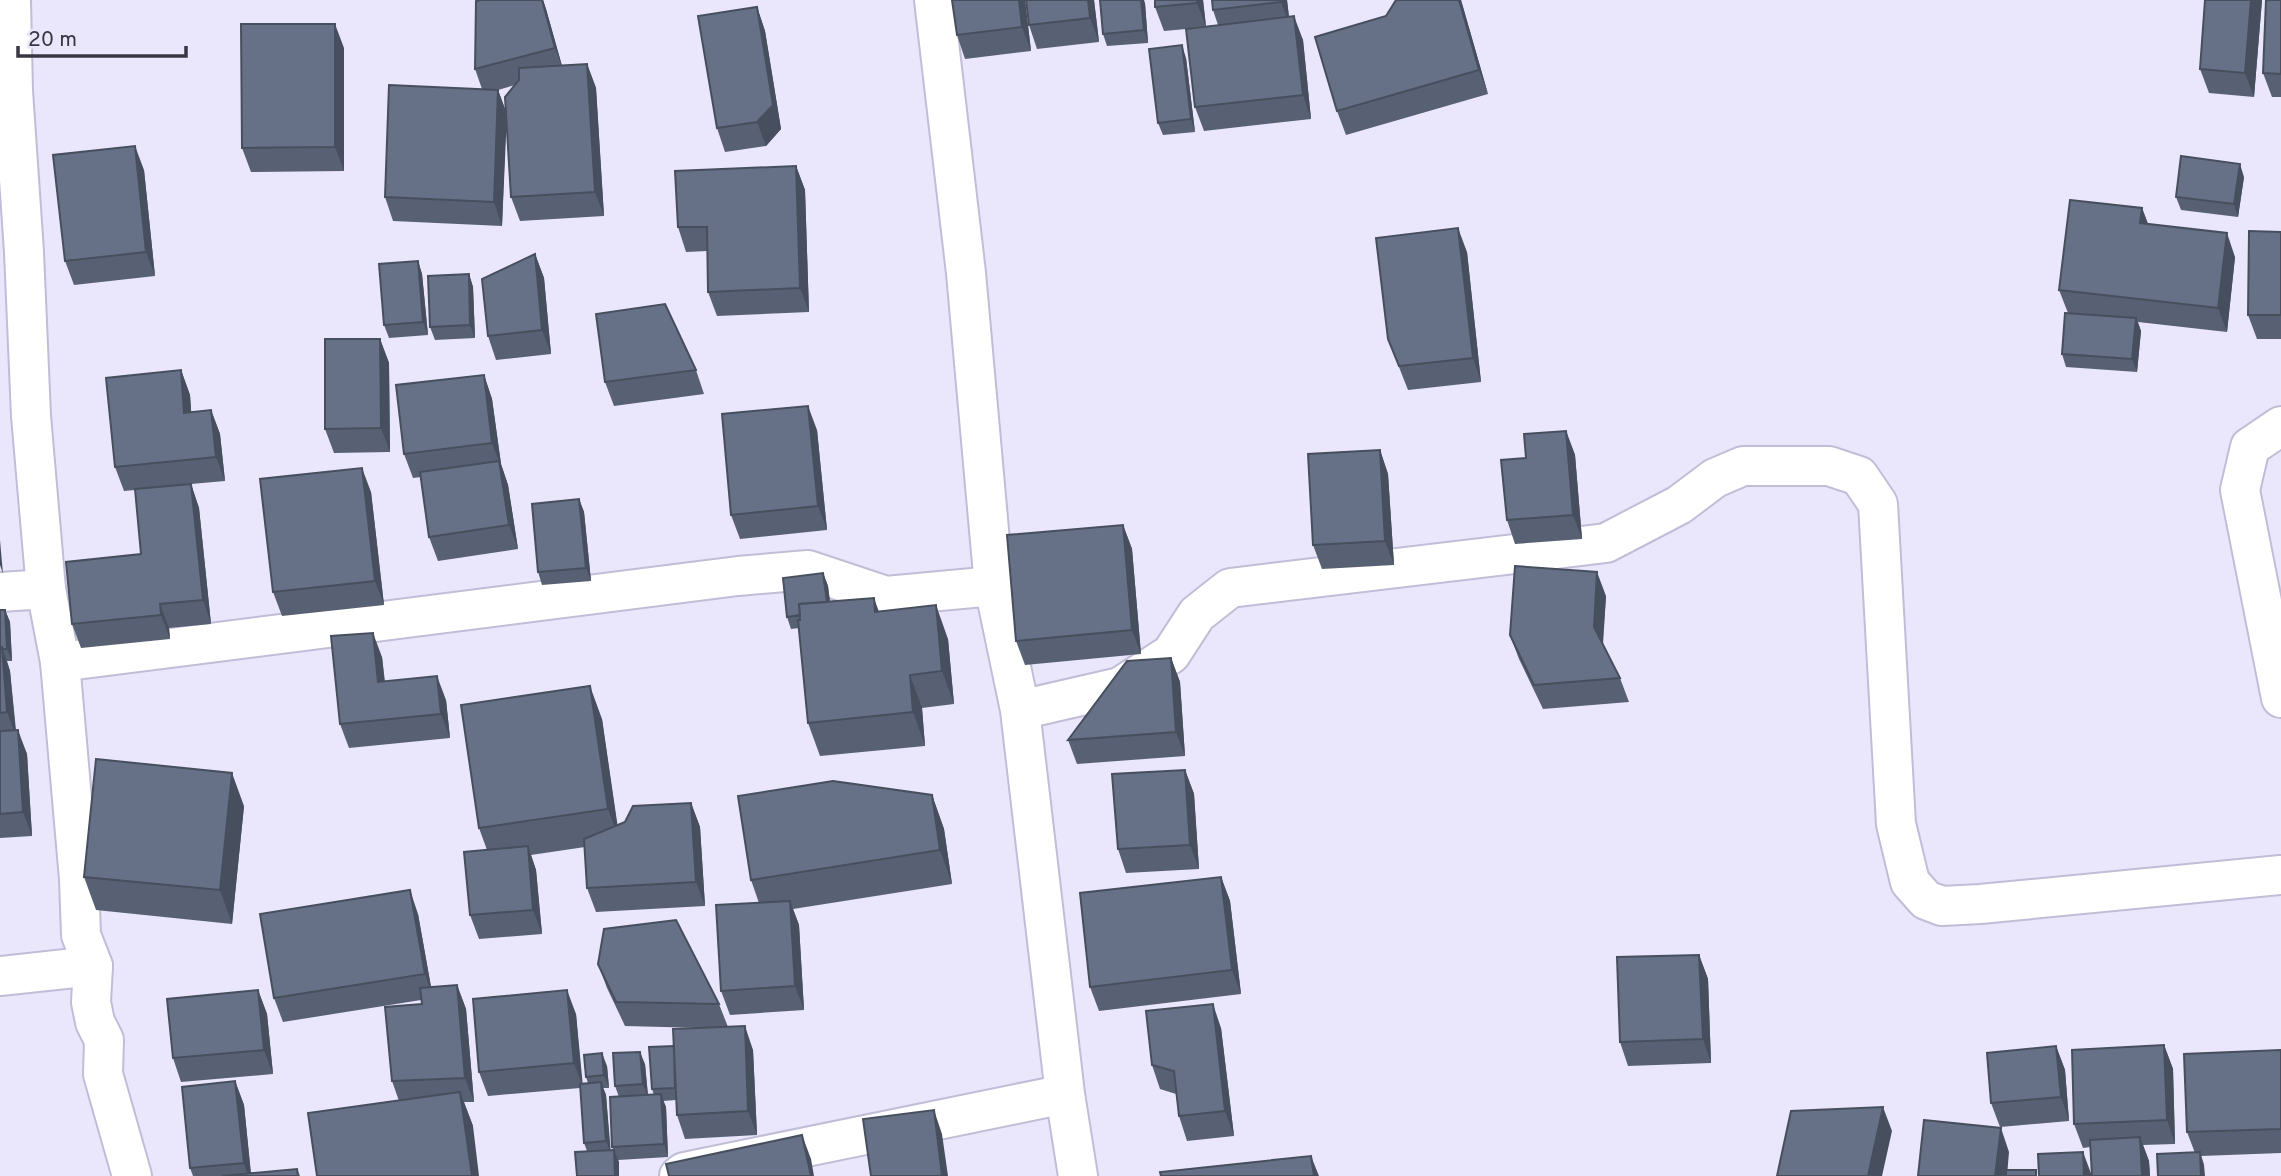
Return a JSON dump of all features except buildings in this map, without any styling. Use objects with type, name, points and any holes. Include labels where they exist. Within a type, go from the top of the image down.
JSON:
[{"type":"street","points":[[11,0],[13,91],[31,416],[46,589],[60,663],[79,879],[81,935],[93,967],[91,1002],[95,1022],[104,1040],[103,1074],[132,1176]]},
{"type":"street","points":[[934,0],[966,273],[994,586],[1020,710],[1065,1094],[1078,1176]]},
{"type":"street","points":[[2281,426],[2250,447],[2240,490],[2281,698]]},
{"type":"street","points":[[1020,710],[1121,687],[1171,654],[1196,614],[1230,588],[1606,543],[1678,505],[1715,478],[1743,466],[1829,466],[1860,476],[1878,504],[1895,824],[1910,882],[1926,900],[1942,906],[1980,904],[2281,875]]},
{"type":"street","points":[[60,663],[738,576],[808,570],[886,596],[994,586]]},
{"type":"street","points":[[0,592],[46,589]]},
{"type":"street","points":[[0,975],[93,967]]},
{"type":"street","points":[[679,1176],[684,1172],[1065,1094]]}]
